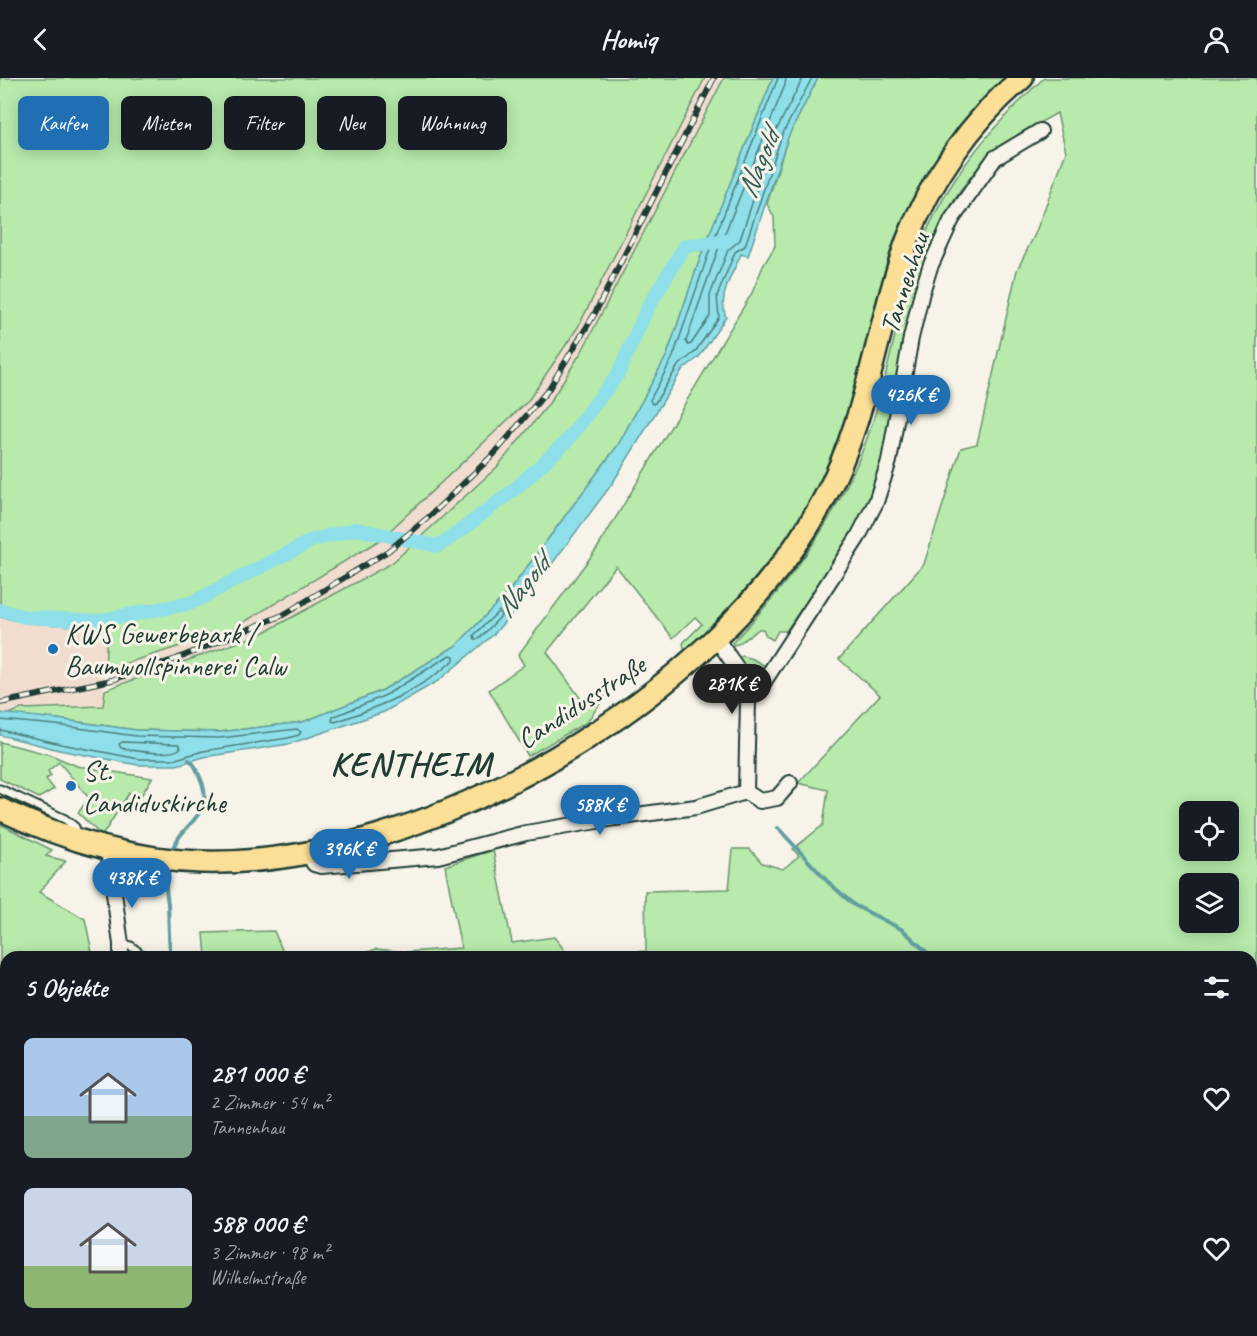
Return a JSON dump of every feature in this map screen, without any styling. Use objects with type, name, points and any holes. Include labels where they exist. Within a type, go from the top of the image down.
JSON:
[{"type":"main road","name":"Candidusstraße","points":[[0,809],[79,841],[108,850],[155,858],[178,861],[252,861],[308,853],[405,826],[466,802],[524,774],[568,749],[643,700],[716,638],[780,568],[804,534],[842,464],[859,418],[894,282],[908,240],[927,198],[945,167],[971,132],[992,107],[1022,78]]},
{"type":"street","name":"Tannenhau","points":[[748,700],[761,686],[858,537],[876,502],[889,461],[911,338],[922,292],[930,267],[952,219],[995,158],[1040,131]]},
{"type":"street","points":[[716,638],[736,667],[748,700],[746,792]]},
{"type":"street","points":[[308,853],[314,864],[321,866],[438,856],[526,833],[696,807],[746,792],[760,801],[777,798],[790,783]]},
{"type":"street","points":[[108,850],[121,950]]},
{"type":"lane","points":[[0,789],[65,819],[75,827],[79,841]]},
{"type":"lane","points":[[121,950],[131,946],[137,951]]},
{"type":"shaded area","points":[[705,78],[724,78],[582,351],[548,405],[497,467],[392,563],[261,634],[115,686],[112,668],[231,630],[380,540],[528,401],[578,327]]},
{"type":"shaded area","name":"KWS Gewerbepark / Baumwollspinnerei Calw","points":[[0,617],[27,623],[107,628],[103,706],[21,709],[7,715],[0,713]]},
{"type":"green space","points":[[0,78],[705,78],[578,327],[528,401],[380,540],[231,630],[105,670],[107,628],[27,623],[0,617]]},
{"type":"green space","points":[[724,78],[773,78],[703,250],[667,355],[618,445],[510,590],[457,645],[383,690],[303,722],[220,732],[136,730],[57,719],[7,715],[21,709],[103,706],[105,690],[261,634],[392,563],[497,467],[548,405],[582,351]]},
{"type":"green space","points":[[818,78],[1012,78],[940,161],[835,460],[788,544],[695,647],[684,648],[683,643],[702,624],[695,617],[673,638],[616,566],[547,652],[586,706],[609,688],[610,690],[587,722],[528,756],[489,690],[524,665],[518,655],[598,547],[752,293],[763,266],[775,246],[774,217],[767,204],[788,137]]},
{"type":"green space","points":[[1044,78],[1257,78],[1257,951],[646,951],[645,891],[729,889],[733,849],[750,849],[762,863],[783,869],[799,856],[793,849],[823,825],[828,790],[798,783],[880,695],[839,659],[924,564],[961,448],[977,444],[1017,270],[1035,234],[1066,152],[1057,113],[992,153],[969,179],[950,208],[935,238],[913,304],[877,479],[866,510],[856,529],[786,631],[778,631],[773,640],[766,636],[763,629],[759,629],[733,645],[732,643],[769,603],[802,560],[831,515],[856,466],[874,418],[912,270],[935,214],[949,189],[982,142]]},
{"type":"green space","points":[[742,656],[765,666],[765,671],[755,685],[748,683],[738,659]]},
{"type":"green space","points":[[0,742],[51,755],[77,766],[152,778],[139,799],[129,793],[102,836],[78,813],[89,798],[59,762],[48,771],[51,776],[46,779],[54,789],[39,798],[0,779]]},
{"type":"green space","points":[[0,824],[52,850],[46,856],[66,861],[39,892],[85,919],[92,951],[0,951]]},
{"type":"green space","points":[[493,850],[512,943],[554,937],[565,951],[420,951],[461,948],[445,866]]},
{"type":"green space","points":[[274,931],[282,951],[206,951],[204,933]]},
{"type":"green space","points":[[376,949],[397,951],[371,951]]},
{"type":"water","name":"Nagold","points":[[773,78],[818,78],[788,137],[748,256],[741,254],[727,285],[723,301],[726,317],[699,357],[682,370],[612,484],[533,589],[493,635],[438,681],[384,712],[289,744],[204,757],[177,765],[138,765],[59,750],[0,735],[0,713],[136,730],[220,732],[303,722],[383,690],[457,645],[510,590],[618,445],[667,355],[703,250]]},
{"type":"waterway","points":[[0,610],[25,617],[97,621],[191,603],[313,540],[356,529],[438,546],[515,489],[567,441],[618,374],[648,307],[685,246],[723,241]]},
{"type":"waterway","points":[[171,853],[176,842],[201,810],[204,800],[204,789],[199,775],[194,764],[189,760]]},
{"type":"waterway","points":[[778,828],[827,881],[854,905],[903,930],[926,951]]},
{"type":"waterway","points":[[168,866],[166,885],[170,951]]},
{"type":"railway","points":[[0,703],[112,680],[176,659],[283,615],[388,551],[431,515],[495,453],[548,390],[594,315],[714,78]]},
{"type":"place","name":"KWS Gewerbepark / Baumwollspinnerei Calw","points":[[53,649]]},
{"type":"place","name":"St. Candiduskirche","points":[[71,786]]},
{"type":"district","name":"KENTHEIM","points":[[411,763]]}]
